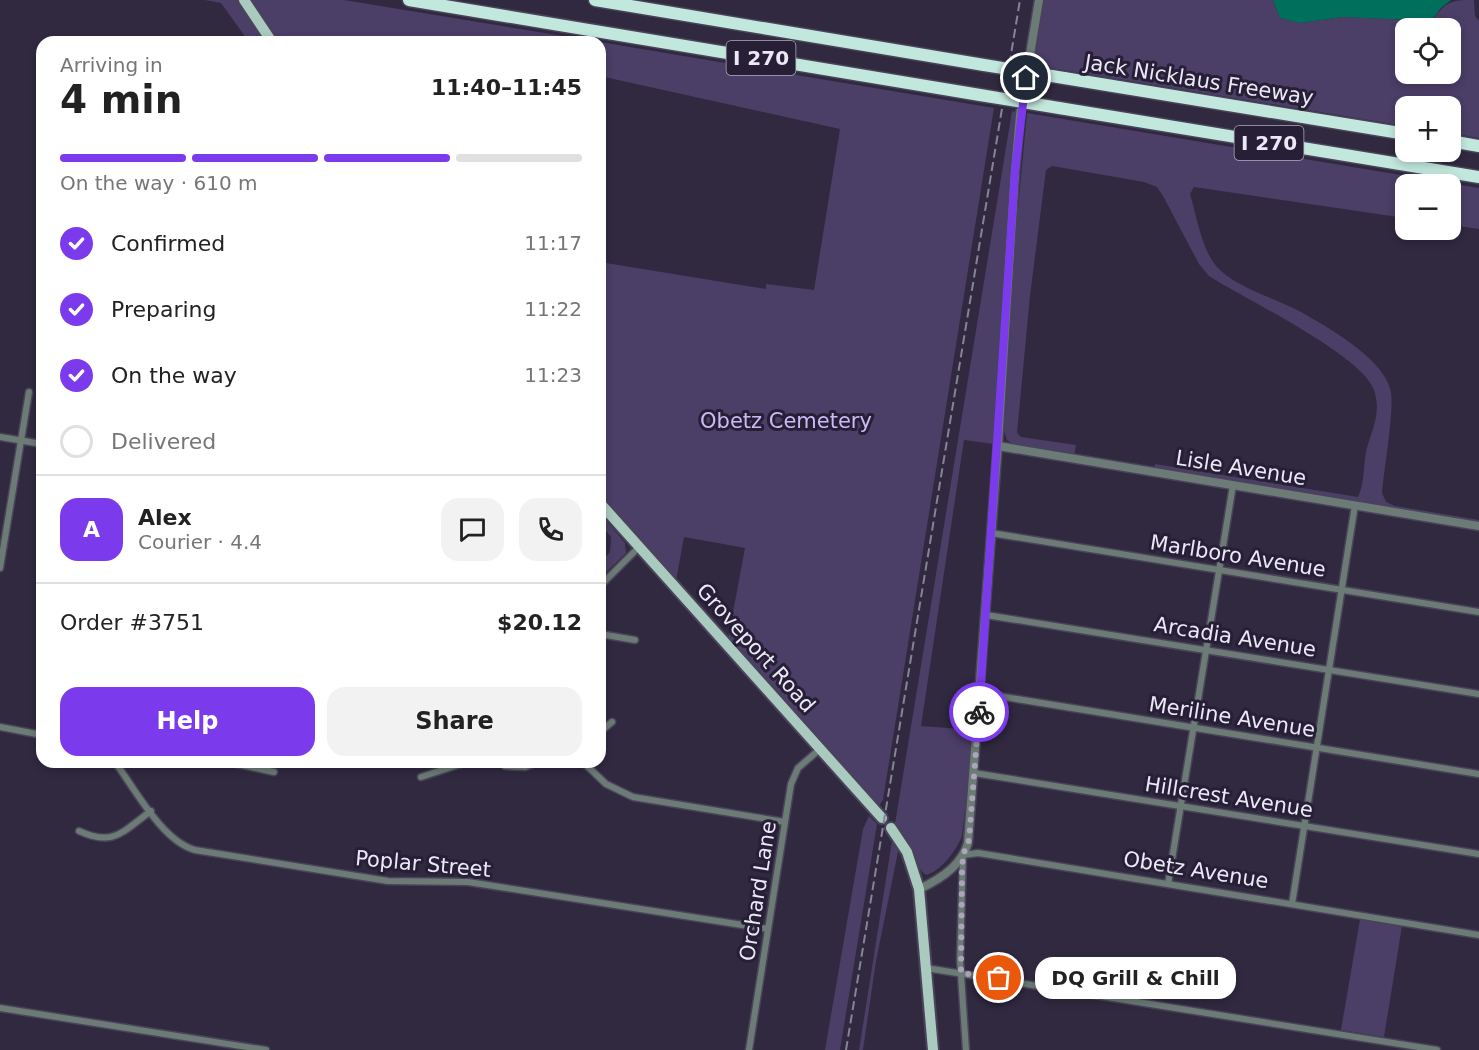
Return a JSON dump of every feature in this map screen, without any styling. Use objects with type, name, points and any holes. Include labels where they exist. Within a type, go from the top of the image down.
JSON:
[{"type":"highway","name":"I 270","points":[[409,0],[1479,177]]},
{"type":"highway","name":"Jack Nicklaus Freeway","points":[[595,0],[1395,132]]},
{"type":"highway","points":[[1461,143],[1479,146]]},
{"type":"main road","points":[[245,1],[268,36]]},
{"type":"main road","name":"Groveport Road","points":[[606,510],[882,818]]},
{"type":"main road","points":[[891,828],[907,852],[919,889],[933,1050]]},
{"type":"street","points":[[966,1050],[961,973],[963,855],[969,840],[998,446],[1015,171],[1020,115],[1039,0]]},
{"type":"street","points":[[0,568],[29,392]]},
{"type":"street","points":[[0,437],[36,443]]},
{"type":"street","name":"Lisle Avenue","points":[[998,446],[1479,526]]},
{"type":"street","points":[[1168,884],[1233,484]]},
{"type":"street","points":[[1292,904],[1355,505]]},
{"type":"street","name":"Marlboro Avenue","points":[[991,533],[1479,612]]},
{"type":"street","points":[[606,580],[639,547]]},
{"type":"street","name":"Arcadia Avenue","points":[[986,615],[1479,694]]},
{"type":"street","points":[[606,635],[635,640]]},
{"type":"street","name":"Meriline Avenue","points":[[980,693],[1479,774]]},
{"type":"street","points":[[606,727],[612,722]]},
{"type":"street","points":[[0,728],[36,734]]},
{"type":"street","name":"Orchard Lane","points":[[749,1050],[793,775],[820,749]]},
{"type":"street","name":"Poplar Street","points":[[119,768],[151,811],[179,843],[195,850],[388,880],[468,882],[768,929]]},
{"type":"street","points":[[256,768],[274,772]]},
{"type":"street","points":[[421,777],[449,768]]},
{"type":"street","points":[[589,768],[606,784],[633,797],[785,822]]},
{"type":"street","name":"Hillcrest Avenue","points":[[974,773],[1479,854]]},
{"type":"street","points":[[79,831],[105,840],[120,833],[151,811]]},
{"type":"street","name":"Obetz Avenue","points":[[963,855],[978,853],[1479,935]]},
{"type":"street","points":[[919,889],[940,878],[963,855]]},
{"type":"street","points":[[926,968],[1437,1050]]},
{"type":"street","points":[[0,1008],[266,1050]]},
{"type":"green space","points":[[205,0],[237,0],[262,36],[245,36],[221,3]]},
{"type":"green space","points":[[251,0],[344,0],[563,36],[276,36]]},
{"type":"green space","points":[[1043,0],[1273,0],[1280,18],[1300,23],[1343,17],[1395,19],[1395,84],[1461,84],[1461,18],[1434,18],[1449,3],[1474,0],[1475,16],[1479,21],[1479,138],[1461,135],[1461,96],[1395,96],[1395,124],[1033,65]]},
{"type":"green space","name":"Obetz Cemetery","points":[[606,43],[994,108],[883,800],[878,807],[728,639],[745,548],[684,537],[676,581],[606,502],[606,263],[766,289],[766,284],[814,290],[840,129],[606,77]]},
{"type":"green space","points":[[1012,111],[1016,112],[994,444],[964,440],[921,726],[974,730],[962,836],[947,860],[937,870],[926,875],[921,871],[895,824]]},
{"type":"green space","points":[[1027,113],[1395,174],[1395,217],[1194,187],[1190,194],[1204,245],[1220,270],[1238,283],[1301,312],[1340,336],[1367,356],[1387,380],[1392,401],[1382,493],[1386,502],[1395,506],[1479,520],[1479,523],[1154,469],[1155,464],[1358,497],[1363,480],[1366,452],[1375,422],[1377,407],[1374,390],[1365,376],[1325,344],[1209,276],[1199,264],[1157,187],[1144,182],[1052,166],[1046,170],[1030,296],[1017,433],[1021,437],[1076,445],[1074,456],[1013,444],[1007,440],[1004,431],[1017,219]]},
{"type":"green space","points":[[1461,185],[1479,188],[1479,229],[1461,226]]},
{"type":"green space","points":[[606,520],[625,543],[626,553],[606,572],[606,556],[610,552],[611,537],[606,531]]},
{"type":"green space","points":[[869,816],[877,824],[840,1050],[825,1050],[863,829]]},
{"type":"green space","points":[[892,841],[899,847],[876,961],[863,1050],[859,1050]]},
{"type":"green space","points":[[1360,919],[1402,926],[1384,1037],[1341,1030]]},
{"type":"shaded area","points":[[1273,0],[1451,0],[1433,18],[1343,17],[1300,23],[1280,18]]},
{"type":"railway","points":[[846,1050],[1020,0]]},
{"type":"way so far","points":[[979,712],[969,840],[963,855],[960,960],[961,973],[999,978]]},
{"type":"place","name":"DQ Grill & Chill","points":[[999,978]]},
{"type":"route","points":[[979,712],[1015,171],[1026,78]]}]
